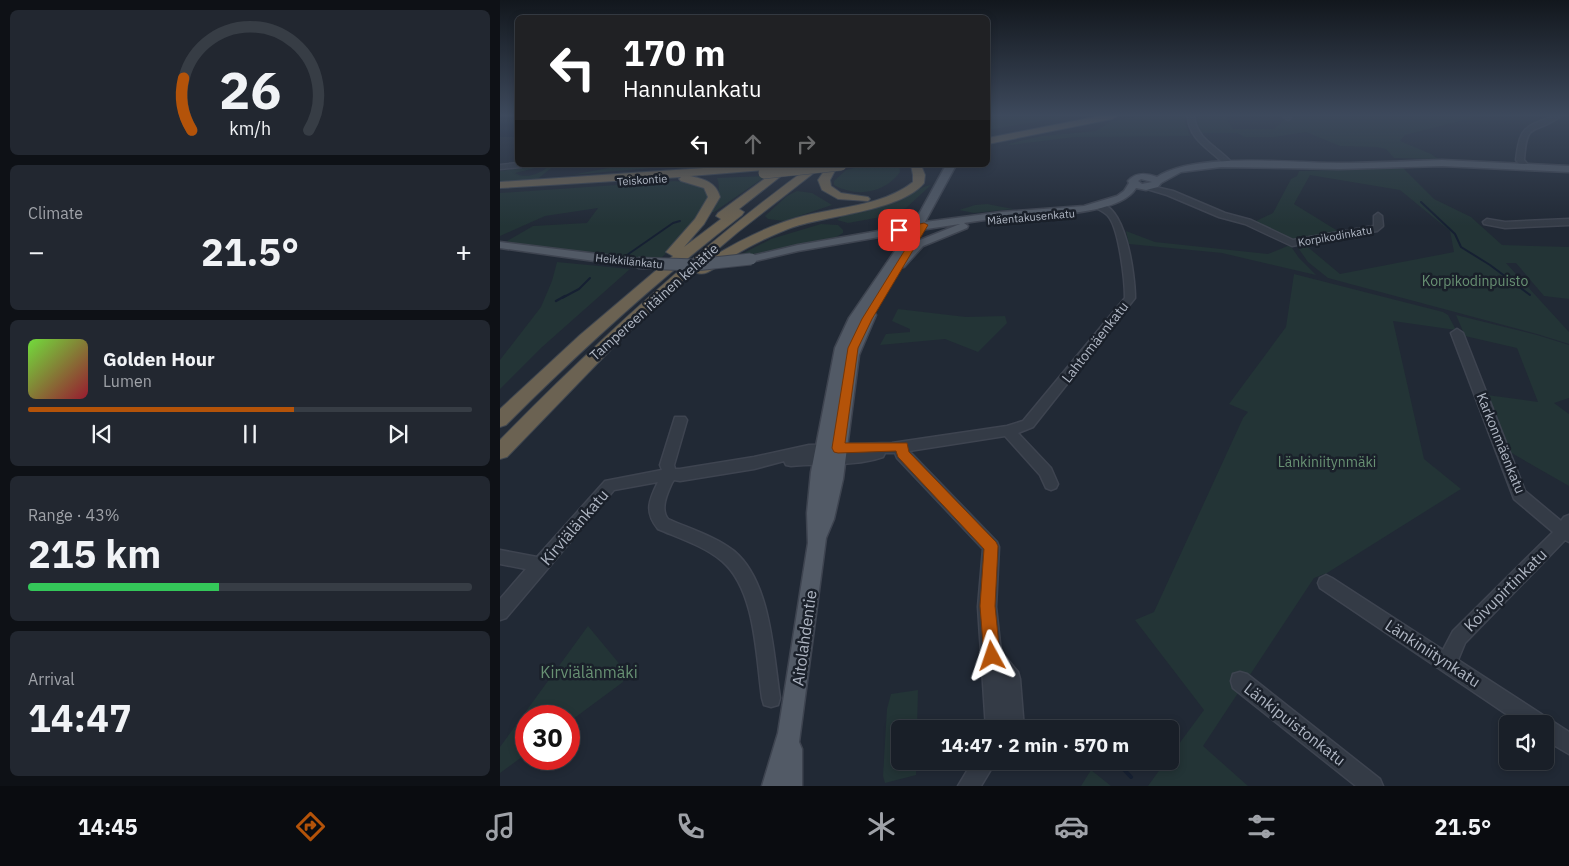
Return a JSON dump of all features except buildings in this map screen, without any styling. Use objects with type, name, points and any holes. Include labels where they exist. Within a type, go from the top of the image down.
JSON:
[{"type":"highway","points":[[720,167],[724,169],[745,169]]},
{"type":"highway","name":"Teiskontie","points":[[500,185],[653,176],[707,169],[764,170],[776,167]]},
{"type":"highway","points":[[519,401],[596,318],[670,256],[787,167]]},
{"type":"highway","name":"Teiskontie","points":[[500,189],[677,178],[707,169],[732,173],[793,167]]},
{"type":"highway","name":"Tampereen itäinen kehätie","points":[[500,420],[666,268],[799,167]]},
{"type":"highway","points":[[764,170],[810,167]]},
{"type":"highway","name":"Tampereen itäinen kehätie","points":[[500,452],[628,322],[742,223],[816,167]]},
{"type":"highway","points":[[832,167],[825,177],[824,184],[826,188],[838,196],[859,199],[886,196],[903,188],[911,178],[908,167]]},
{"type":"highway","points":[[628,322],[720,257],[756,237],[810,217],[879,202],[903,194],[918,183],[919,175],[917,167]]},
{"type":"highway","points":[[670,256],[700,221],[714,197],[708,185],[677,178]]},
{"type":"main road","name":"Mäentakusenkatu","points":[[918,228],[996,218],[1077,214],[1122,202],[1151,183],[1179,169],[1224,162],[1262,165],[1339,166],[1442,163],[1525,166],[1569,170]]},
{"type":"main road","name":"Aitolahdentie","points":[[939,204],[950,167]]},
{"type":"main road","name":"Aitolahdentie","points":[[789,786],[790,733],[817,543],[828,511],[830,454],[842,348],[856,318],[899,260],[918,228],[939,204],[954,178],[957,167]]},
{"type":"main road","name":"Mäentakusenkatu","points":[[1101,208],[1128,193],[1134,184],[1135,178],[1151,183]]},
{"type":"main road","points":[[861,236],[915,216],[939,204],[944,215],[996,218]]},
{"type":"main road","points":[[828,247],[884,241],[893,244],[899,260],[925,240],[958,227],[996,218]]},
{"type":"main road","name":"Heikkilänkatu","points":[[755,259],[798,248],[861,236],[918,228]]},
{"type":"main road","name":"Heikkilänkatu","points":[[500,245],[638,263],[695,265],[755,259],[828,247],[918,228]]},
{"type":"main road","name":"Aitolahdentie","points":[[775,786],[790,733]]},
{"type":"street","points":[[1216,153],[1224,162]]},
{"type":"street","points":[[1521,153],[1520,160],[1525,166]]},
{"type":"street","points":[[500,166],[515,165]]},
{"type":"street","name":"Korpikodinkatu","points":[[1151,183],[1220,214],[1248,222],[1292,243],[1377,228],[1379,226],[1378,216]]},
{"type":"street","name":"Lahtomäenkatu","points":[[897,447],[1008,431],[1021,428],[1033,420],[1130,298],[1130,287],[1114,219],[1101,208]]},
{"type":"street","points":[[1487,222],[1505,225],[1569,222]]},
{"type":"street","name":"Karkonmäenkatu","points":[[1457,332],[1519,495],[1541,515],[1567,529]]},
{"type":"street","points":[[680,420],[667,464],[670,474],[665,478],[656,513],[659,520],[664,524],[717,548],[728,556],[738,564],[750,583],[758,616],[771,698]]},
{"type":"street","points":[[1008,431],[1046,472],[1051,484]]},
{"type":"street","points":[[897,447],[991,546],[987,606],[996,720]]},
{"type":"street","name":"Kirviälänkatu","points":[[500,612],[610,485],[670,474],[680,475],[754,463],[830,454],[852,459],[897,447]]},
{"type":"street","name":"Koivupirtinkatu","points":[[1447,662],[1459,637],[1567,529]]},
{"type":"street","points":[[500,557],[542,565]]},
{"type":"street","name":"Länkiniitynkatu","points":[[1326,583],[1526,715]]},
{"type":"street","points":[[992,656],[1011,680],[1013,720]]},
{"type":"street","name":"Länkipuistonkatu","points":[[1240,681],[1373,786]]},
{"type":"street","points":[[1554,734],[1569,744]]},
{"type":"street","points":[[968,786],[980,770]]},
{"type":"green space","points":[[1389,153],[1428,153],[1438,159],[1394,158]]},
{"type":"green space","points":[[539,167],[515,173],[529,176],[543,171],[548,167],[552,167],[535,181],[500,183],[500,171]]},
{"type":"green space","points":[[614,167],[662,167],[571,175]]},
{"type":"green space","points":[[859,167],[899,167],[900,172],[887,185],[879,189],[861,192],[843,189],[834,185],[834,181],[846,170]]},
{"type":"green space","name":"Korpikodinpuisto","points":[[1403,168],[1434,199],[1471,217],[1502,245],[1569,247],[1569,299],[1544,296],[1516,263],[1506,263],[1569,332],[1569,344],[1328,278],[1308,262],[1296,245],[1303,243],[1340,274],[1454,252],[1450,231],[1400,190],[1310,175],[1294,204],[1341,233],[1296,240],[1286,238],[1256,221],[1273,213],[1291,179],[1297,176],[1299,171]]},
{"type":"green space","points":[[766,176],[710,213],[719,187],[717,178]]},
{"type":"green space","points":[[675,181],[700,183],[709,194],[703,213],[680,240],[657,262],[510,243],[507,241],[533,226],[587,223],[598,208],[545,216],[500,236],[500,193]]},
{"type":"green space","points":[[931,185],[906,208],[881,217],[848,223],[837,220],[851,212],[891,204]]},
{"type":"green space","points":[[797,191],[812,193],[832,205],[784,221],[768,219],[765,216],[787,196]]},
{"type":"green space","points":[[987,204],[1013,209],[974,213],[959,210],[975,205]]},
{"type":"green space","points":[[821,224],[838,225],[843,230],[843,233],[836,237],[756,255],[736,257],[771,239]]},
{"type":"green space","points":[[1126,231],[1155,242],[1268,254],[1290,245],[1299,258],[1316,275],[1222,253],[1129,244]]},
{"type":"green space","points":[[557,262],[630,269],[541,348],[500,389],[500,360],[541,307],[552,281]]},
{"type":"green space","name":"Länkiniitynmäki","points":[[1294,274],[1443,312],[1448,315],[1456,330],[1393,321],[1424,459],[1461,489],[1327,573],[1314,578],[1203,746],[1248,786],[1148,786],[1160,770],[1179,770],[1179,744],[1204,710],[1135,620],[1154,612],[1243,418],[1248,412],[1229,404],[1286,327]]},
{"type":"green space","points":[[898,309],[966,317],[1005,316],[1007,323],[978,352],[945,339],[880,345],[886,334],[910,332],[910,329],[892,321]]},
{"type":"green space","points":[[1456,315],[1569,345],[1569,398],[1554,403],[1569,414],[1569,486],[1508,451],[1487,395],[1538,402],[1517,348],[1465,336]]},
{"type":"green space","name":"Kirviälänmäki","points":[[588,626],[622,667],[623,682],[580,714],[580,705],[531,705]]},
{"type":"green space","points":[[918,690],[917,720],[891,720],[891,770],[916,770],[916,775],[885,783],[883,776],[887,709],[891,694]]},
{"type":"green space","name":"Kirviälänmäki","points":[[515,726],[515,762],[500,773],[500,747]]},
{"type":"green space","points":[[1091,770],[1111,786],[1081,786]]},
{"type":"waterway","points":[[1421,202],[1455,234],[1461,247],[1490,265],[1530,295]]},
{"type":"waterway","points":[[627,255],[673,223],[680,221]]},
{"type":"waterway","points":[[562,298],[579,289],[590,278]]},
{"type":"waterway","points":[[556,301],[565,296]]},
{"type":"waterway","points":[[1124,770],[1131,777]]},
{"type":"route","points":[[899,230],[924,225],[882,293],[853,348],[838,448],[892,448],[902,446],[902,454],[991,546],[987,606],[992,656]]}]
